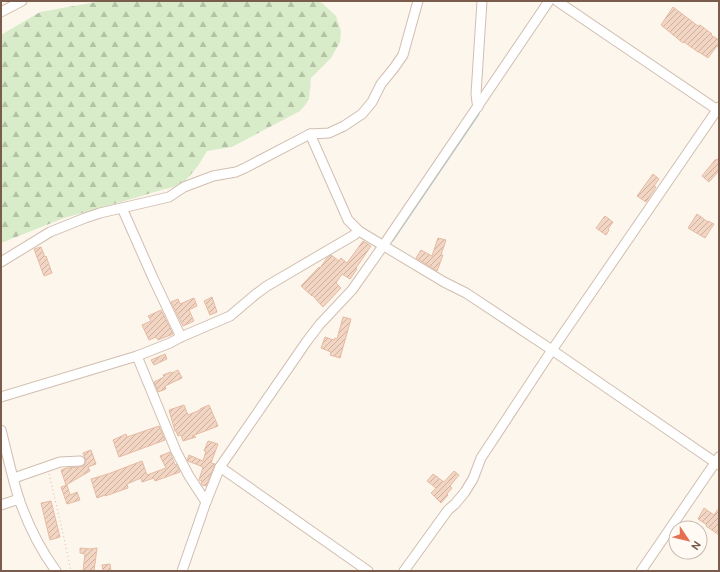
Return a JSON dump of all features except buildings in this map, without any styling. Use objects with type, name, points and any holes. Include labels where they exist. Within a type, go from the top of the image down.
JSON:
[{"type":"street","points":[[1,12],[22,1]]},
{"type":"street","points":[[1,262],[50,232],[100,213],[169,197],[184,187],[213,176],[236,172],[310,134],[329,133],[354,120],[368,107],[381,84],[403,55],[418,1]]},
{"type":"street","points":[[478,107],[476,94],[482,1]]},
{"type":"street","points":[[182,571],[220,467],[307,341],[320,324],[352,290],[549,1]]},
{"type":"street","points":[[404,571],[448,510],[455,504],[474,479],[481,458],[552,350],[718,110],[557,1]]},
{"type":"street","points":[[310,134],[348,220],[359,231],[444,282],[466,293],[718,462],[642,571]]},
{"type":"street","points":[[122,208],[181,337]]},
{"type":"street","points":[[1,397],[137,356],[230,316],[268,286],[359,231]]},
{"type":"street","points":[[137,356],[176,452],[189,476],[206,502]]},
{"type":"street","points":[[1,430],[19,499],[32,533],[56,571]]},
{"type":"street","points":[[14,478],[60,462],[80,461]]},
{"type":"street","points":[[220,467],[368,571]]},
{"type":"street","points":[[1,505],[19,499]]},
{"type":"path","points":[[47,466],[71,571]]},
{"type":"green space","points":[[102,1],[318,1],[336,16],[341,31],[340,42],[331,58],[311,78],[309,99],[300,111],[232,147],[207,151],[198,166],[185,181],[174,187],[64,218],[1,243],[1,35],[40,12]]},
{"type":"waterway","points":[[390,241],[393,240],[479,112]]}]
